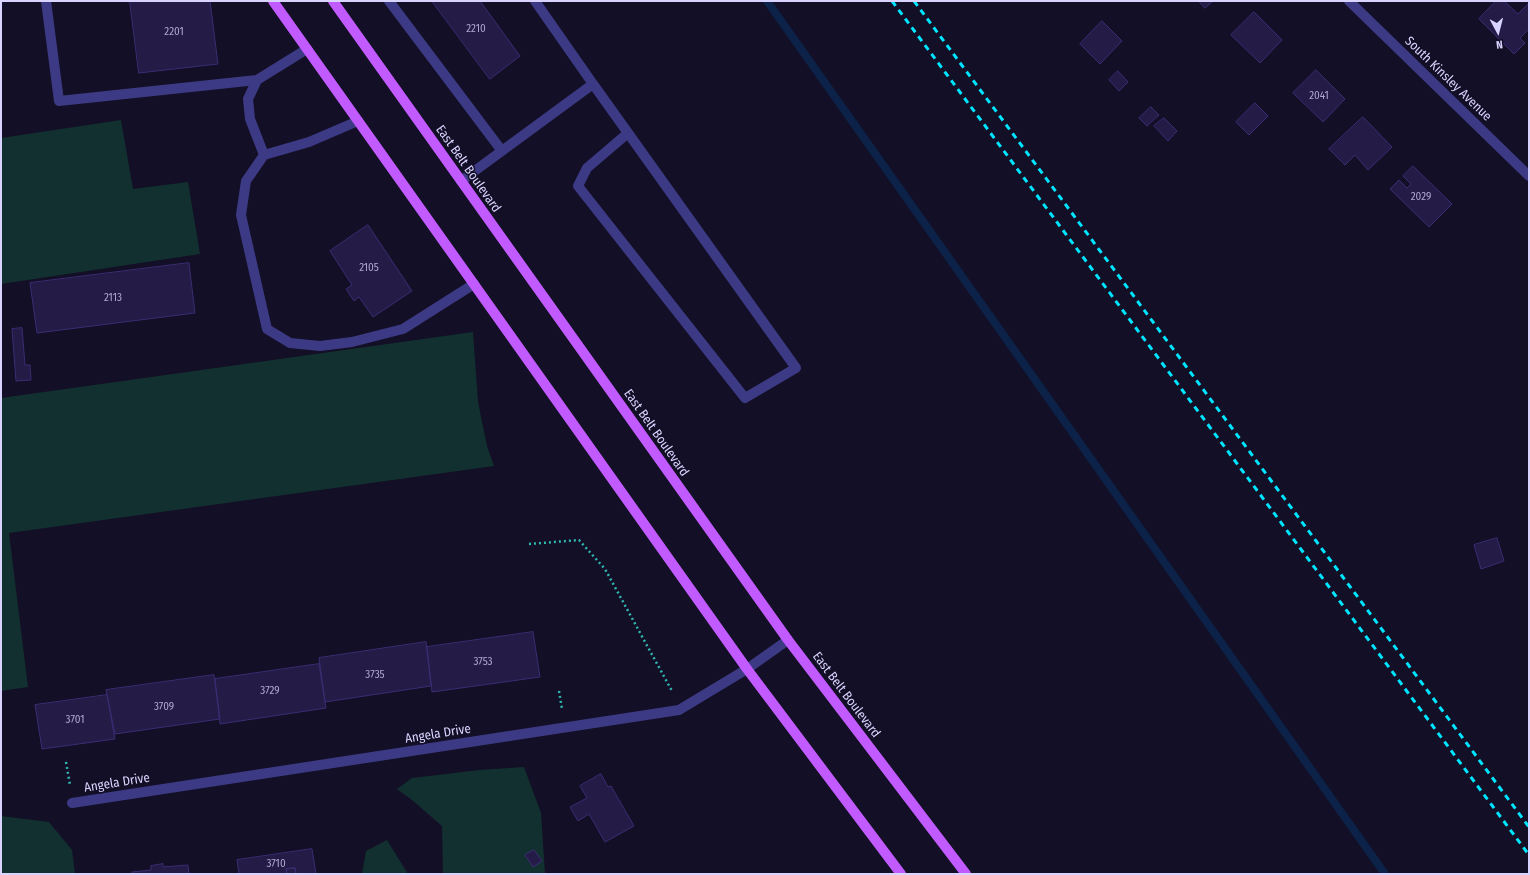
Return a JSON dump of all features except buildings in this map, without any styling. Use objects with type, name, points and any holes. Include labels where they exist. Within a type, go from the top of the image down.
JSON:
[{"type":"main road","points":[[273,1],[747,669],[901,874]]},
{"type":"main road","name":"East Belt Boulevard","points":[[333,1],[788,640],[966,874]]},
{"type":"street","points":[[46,1],[59,101],[257,80],[307,49]]},
{"type":"street","points":[[389,1],[502,151]]},
{"type":"street","points":[[535,1],[796,368],[746,398],[578,186],[587,168],[628,133]]},
{"type":"street","name":"South Kinsley Avenue","points":[[1350,1],[1529,176]]},
{"type":"street","points":[[257,80],[248,99],[250,119],[264,155]]},
{"type":"street","points":[[461,181],[593,84]]},
{"type":"street","points":[[358,121],[309,142],[264,155],[246,181],[241,215],[267,329],[290,343],[320,346],[352,342],[402,329],[474,284]]},
{"type":"street","name":"Angela Drive","points":[[72,803],[679,710],[747,669],[788,640]]},
{"type":"path","points":[[529,544],[579,540],[605,569],[670,688],[679,710]]},
{"type":"green space","points":[[121,120],[133,189],[188,182],[200,254],[1,284],[1,138]]},
{"type":"green space","points":[[473,332],[478,402],[487,446],[494,466],[9,533],[28,687],[1,691],[1,398]]},
{"type":"green space","points":[[524,767],[541,813],[545,874],[443,874],[442,826],[397,789],[412,778],[479,770]]},
{"type":"green space","points":[[1,816],[49,822],[72,850],[75,874],[1,874]]},
{"type":"green space","points":[[387,840],[408,874],[362,874],[366,851]]},
{"type":"waterway","points":[[767,1],[1385,874]]},
{"type":"railway","points":[[892,1],[1529,855]]},
{"type":"railway","points":[[914,1],[1529,827]]}]
